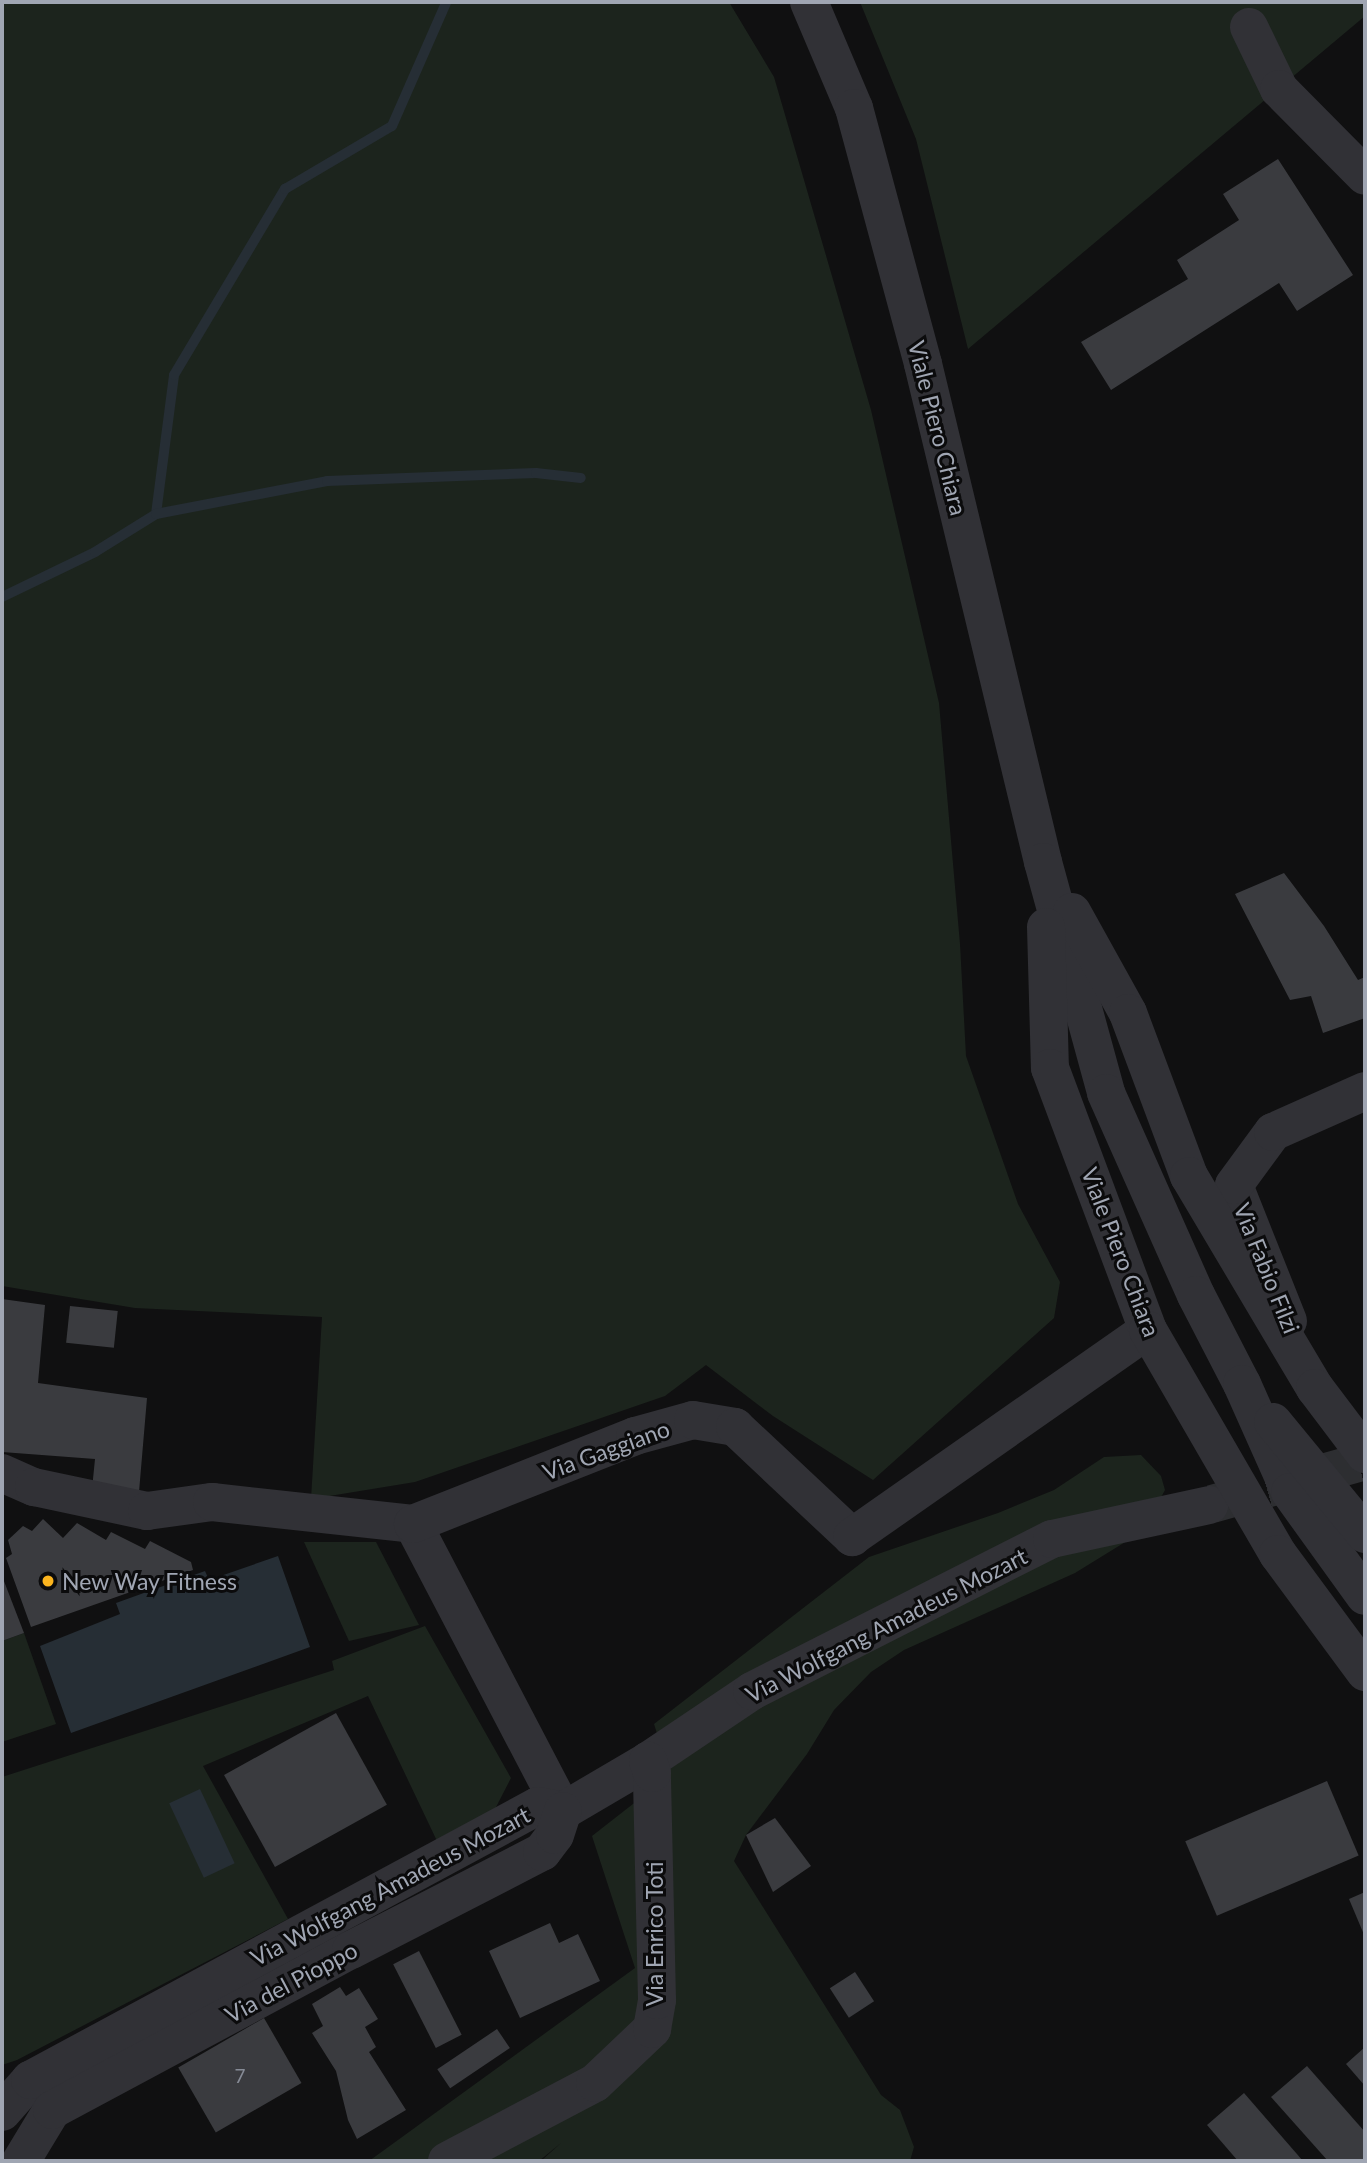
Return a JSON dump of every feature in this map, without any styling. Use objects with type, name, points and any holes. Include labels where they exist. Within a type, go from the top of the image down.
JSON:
[{"type":"street","name":"Viale Piero Chiara","points":[[809,2],[854,108],[923,364],[1043,862],[1106,1093],[1196,1296],[1242,1384],[1290,1492],[1365,1597]]},
{"type":"street","points":[[1249,27],[1279,89],[1365,176]]},
{"type":"street","name":"Viale Piero Chiara","points":[[1043,862],[1050,1068],[1148,1330],[1278,1554],[1365,1672]]},
{"type":"street","name":"Viale Piero Chiara","points":[[1043,862],[1128,1013],[1189,1176],[1315,1388],[1365,1454]]},
{"type":"street","name":"Via Fabio Filzi","points":[[1315,1388],[1234,1185],[1273,1132],[1365,1091]]},
{"type":"street","name":"Via Gaggiano","points":[[413,1524],[635,1436],[693,1420],[734,1427],[852,1537],[1148,1330]]},
{"type":"street","name":"Viale Piero Chiara","points":[[1242,1384],[1365,1534]]},
{"type":"street","points":[[2,1473],[34,1487],[147,1511],[212,1502],[413,1524],[563,1811]]},
{"type":"street","name":"Via Wolfgang Amadeus Mozart","points":[[2,2112],[30,2080],[538,1806],[563,1811],[648,1761],[752,1691],[1052,1539],[1209,1505]]},
{"type":"street","name":"Via Enrico Toti","points":[[447,2161],[595,2083],[652,2028],[657,2000],[652,1773],[648,1761]]},
{"type":"street","name":"Via del Pioppo","points":[[22,2161],[52,2110],[351,1950],[542,1852],[555,1835],[563,1811]]},
{"type":"shaded area","points":[[2,2],[729,2],[774,77],[871,410],[939,703],[960,944],[966,1056],[1018,1204],[1060,1282],[1054,1318],[873,1480],[773,1416],[706,1365],[665,1396],[415,1482],[311,1499],[322,1317],[135,1308],[2,1286]]},
{"type":"shaded area","points":[[860,2],[1365,2],[1365,16],[968,349],[916,139]]},
{"type":"shaded area","points":[[1141,1455],[1161,1476],[1165,1490],[1152,1514],[1135,1536],[1075,1573],[904,1650],[871,1672],[834,1710],[807,1754],[746,1835],[734,1861],[881,2095],[900,2110],[914,2147],[910,2161],[541,2161],[561,2143],[539,2161],[369,2161],[635,1968],[592,1836],[670,1775],[654,1724],[869,1557],[998,1513],[1054,1490],[1104,1457]]},
{"type":"shaded area","points":[[304,1542],[376,1542],[419,1625],[349,1641]]},
{"type":"shaded area","points":[[278,1556],[310,1647],[71,1733],[40,1646],[120,1614],[116,1603],[205,1571],[209,1580]]},
{"type":"shaded area","points":[[425,1626],[511,1778],[494,1811],[437,1841],[368,1696],[203,1766],[288,1919],[17,2060],[2,2065],[2,1777],[334,1670],[332,1661]]},
{"type":"shaded area","points":[[24,1633],[56,1724],[2,1742],[2,1641]]},
{"type":"shaded area","points":[[200,1789],[235,1863],[204,1878],[169,1803]]},
{"type":"building","points":[[1278,159],[1353,275],[1297,311],[1279,283],[1111,390],[1081,342],[1188,279],[1177,260],[1239,220],[1223,194]]},
{"type":"building","points":[[1284,873],[1324,926],[1358,980],[1365,977],[1365,1018],[1323,1033],[1311,996],[1290,1000],[1235,894]]},
{"type":"building","points":[[2,1299],[45,1305],[38,1383],[147,1398],[139,1492],[92,1489],[95,1459],[2,1452]]},
{"type":"building","points":[[70,1306],[118,1311],[114,1348],[66,1343]]},
{"type":"building","points":[[43,1519],[63,1538],[77,1523],[106,1540],[111,1532],[145,1549],[150,1541],[191,1562],[193,1570],[31,1627],[6,1558],[12,1554],[8,1540],[23,1526],[32,1531]]},
{"type":"building","points":[[2,1576],[24,1633],[2,1641]]},
{"type":"building","points":[[336,1713],[387,1805],[275,1867],[224,1775]]},
{"type":"building","points":[[1327,1781],[1359,1856],[1217,1916],[1185,1841]]},
{"type":"building","points":[[775,1818],[811,1866],[773,1892],[746,1835]]},
{"type":"building","points":[[1365,1892],[1365,1937],[1349,1899]]},
{"type":"building","points":[[550,1923],[559,1943],[578,1934],[600,1981],[520,2018],[489,1951]]},
{"type":"building","points":[[419,1951],[462,2035],[436,2048],[393,1964]]},
{"type":"building","points":[[855,1972],[874,2001],[849,2018],[830,1988]]},
{"type":"building","points":[[340,1987],[346,1996],[359,1988],[378,2019],[365,2027],[376,2047],[369,2052],[406,2110],[357,2139],[348,2120],[336,2071],[312,2033],[323,2026],[312,2004]]},
{"type":"building","points":[[264,2018],[302,2083],[216,2132],[178,2068]]},
{"type":"building","points":[[497,2029],[510,2048],[450,2088],[437,2069]]},
{"type":"building","points":[[1365,2047],[1365,2086],[1346,2064]]},
{"type":"building","points":[[1307,2066],[1365,2132],[1365,2161],[1328,2161],[1271,2097]]},
{"type":"building","points":[[1244,2093],[1303,2161],[1238,2161],[1207,2125]]},
{"type":"waterway","points":[[156,514],[174,375],[285,189],[392,126],[446,3]]},
{"type":"waterway","points":[[2,597],[95,552],[156,514],[327,481],[536,473],[581,478]]},
{"type":"tunnel","points":[[1212,1504],[1365,1461]]},
{"type":"place","name":"New Way Fitness","points":[[48,1581]]}]
